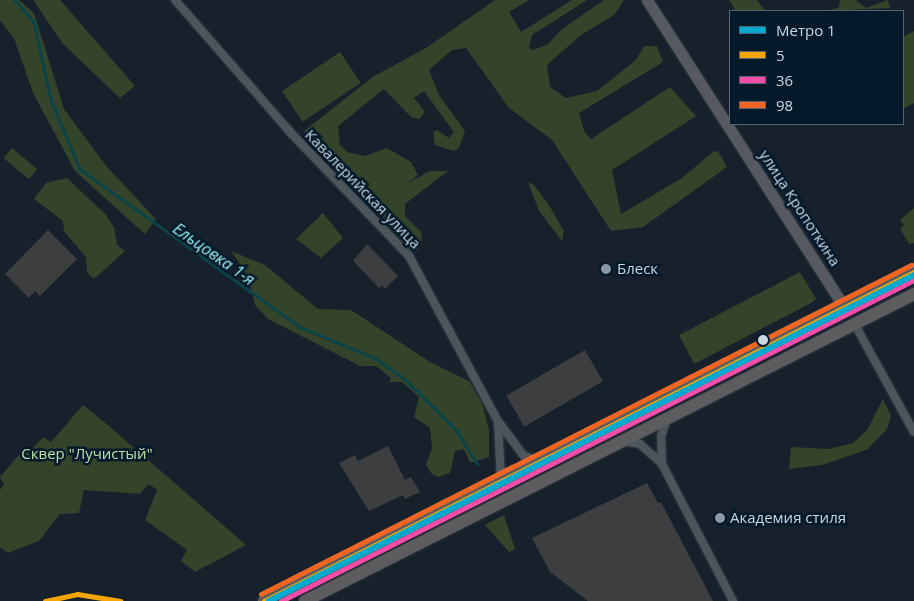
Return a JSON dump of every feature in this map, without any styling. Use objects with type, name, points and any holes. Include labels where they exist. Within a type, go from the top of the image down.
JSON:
[{"type":"main road","name":"улица Кропоткина","points":[[647,0],[844,307]]},
{"type":"main road","points":[[264,601],[501,478],[914,272]]},
{"type":"main road","points":[[305,601],[621,440],[914,294]]},
{"type":"main road","points":[[844,307],[854,323]]},
{"type":"main road","points":[[732,364],[742,381]]},
{"type":"street","name":"Кавалерийская улица","points":[[175,0],[290,132],[409,256],[498,421],[524,456],[537,460]]},
{"type":"street","points":[[854,323],[914,432]]},
{"type":"street","points":[[662,464],[661,436],[668,417]]},
{"type":"street","points":[[498,421],[501,478]]},
{"type":"street","points":[[621,440],[640,444],[662,464],[733,601]]},
{"type":"green space","points":[[0,0],[19,0],[34,13],[64,109],[107,167],[156,219],[145,234],[75,171],[33,93],[14,38],[0,21]]},
{"type":"green space","points":[[33,0],[60,0],[135,86],[120,98],[63,44]]},
{"type":"green space","points":[[495,0],[529,0],[509,12],[521,32],[572,0],[587,0],[532,35],[529,48],[533,50],[547,45],[562,29],[604,0],[624,0],[614,15],[581,35],[547,65],[550,87],[566,98],[597,91],[636,60],[644,46],[657,46],[663,62],[579,113],[584,131],[591,139],[670,87],[696,116],[612,170],[621,214],[682,178],[713,152],[718,151],[727,167],[643,227],[611,231],[552,140],[509,108],[466,48],[452,50],[429,70],[439,95],[465,131],[459,148],[454,151],[435,145],[433,132],[437,130],[449,138],[454,132],[424,91],[414,98],[425,112],[419,119],[411,117],[384,89],[338,126],[340,145],[347,152],[365,156],[387,148],[411,162],[418,175],[408,183],[430,171],[448,171],[405,204],[405,216],[421,232],[422,240],[418,250],[410,252],[304,131],[374,76],[426,48]]},
{"type":"green space","points":[[729,0],[757,0],[764,10],[735,10]]},
{"type":"green space","points":[[840,0],[856,0],[866,8],[888,0],[890,8],[830,10],[839,7]]},
{"type":"green space","points":[[914,31],[914,103],[904,108],[904,36]]},
{"type":"green space","points":[[340,52],[361,83],[303,122],[282,91]]},
{"type":"green space","points":[[12,148],[37,169],[29,179],[4,158]]},
{"type":"green space","points":[[67,178],[105,214],[114,227],[117,245],[125,251],[94,279],[87,272],[86,257],[64,231],[63,221],[34,199],[46,183]]},
{"type":"green space","points":[[528,182],[534,185],[564,231],[562,241],[539,211]]},
{"type":"green space","points":[[914,208],[914,243],[909,244],[900,229],[904,225],[900,220]]},
{"type":"green space","points":[[323,213],[343,238],[321,258],[296,239]]},
{"type":"green space","points":[[231,251],[265,265],[318,309],[351,310],[430,362],[469,381],[482,403],[489,430],[489,457],[470,463],[464,449],[455,451],[450,473],[438,477],[431,473],[426,464],[432,448],[430,428],[414,417],[419,397],[402,382],[389,382],[391,378],[376,366],[360,366],[268,319],[255,305],[248,276]]},
{"type":"green space","points":[[800,272],[816,299],[694,364],[679,335]]},
{"type":"green space","points":[[883,399],[891,416],[887,429],[868,449],[823,465],[789,469],[791,447],[829,449],[853,443],[867,430]]},
{"type":"green space","name":"Сквер \"Лучистый\"","points":[[83,405],[246,545],[195,572],[181,561],[187,550],[145,520],[157,490],[149,484],[140,494],[84,490],[79,513],[60,514],[39,541],[8,553],[0,547],[0,490],[4,484],[0,477],[25,448],[30,451],[43,437],[51,442]]},
{"type":"green space","points":[[504,515],[515,549],[509,552],[485,525]]},
{"type":"building","points":[[48,230],[77,259],[40,296],[35,291],[29,298],[5,274]]},
{"type":"building","points":[[367,244],[398,276],[385,289],[382,285],[379,288],[353,261]]},
{"type":"building","points":[[585,350],[603,381],[524,427],[506,396]]},
{"type":"building","points":[[388,446],[405,480],[411,477],[420,492],[405,499],[403,495],[369,511],[339,463],[355,455],[358,461]]},
{"type":"building","points":[[647,483],[658,503],[661,502],[713,601],[588,601],[550,572],[532,538]]},
{"type":"waterway","name":"Ельцовка 1-я","points":[[15,0],[34,22],[51,100],[80,169],[300,327],[377,359],[405,379],[457,431],[478,464]]},
{"type":"metro line","name":"1","points":[[269,601],[914,275]]},
{"type":"transit line","name":"98","points":[[261,594],[911,265]]},
{"type":"transit line","name":"5","points":[[264,601],[914,272]]},
{"type":"transit line","name":"36","points":[[281,601],[914,280]]},
{"type":"transit line","name":"5","points":[[45,601],[77,594],[120,601]]},
{"type":"place","name":"Блеск","points":[[606,269]]},
{"type":"place","name":"Академия стиля","points":[[720,518]]}]
